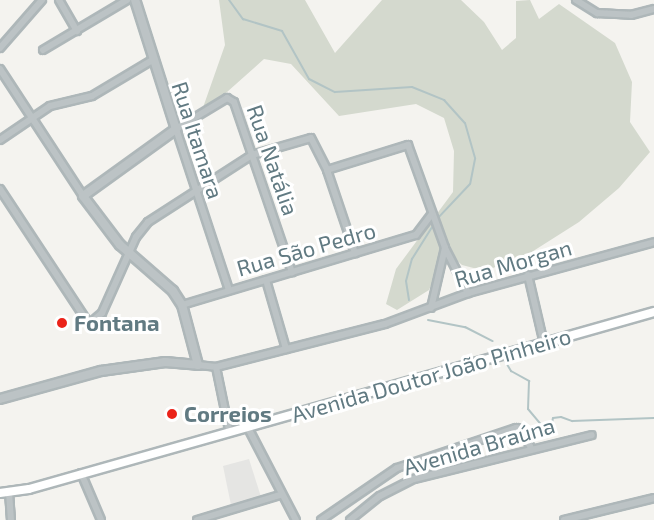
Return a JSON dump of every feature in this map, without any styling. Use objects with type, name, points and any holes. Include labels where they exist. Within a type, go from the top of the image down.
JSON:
[{"type":"main road","name":"Avenida Doutor João Pinheiro","points":[[3,491],[81,473],[654,312]]},
{"type":"street","points":[[0,48],[42,0]]},
{"type":"street","points":[[59,0],[77,31]]},
{"type":"street","points":[[43,50],[127,0]]},
{"type":"street","name":"Rua Itamara","points":[[135,0],[229,290]]},
{"type":"street","points":[[576,0],[597,13],[631,15],[654,9]]},
{"type":"street","points":[[0,140],[56,104],[92,96],[154,59]]},
{"type":"street","points":[[0,69],[84,196],[128,253],[170,286],[182,305],[198,365]]},
{"type":"street","name":"Rua Natália","points":[[176,129],[227,98],[234,102],[292,272]]},
{"type":"street","points":[[84,196],[176,129]]},
{"type":"street","points":[[0,189],[86,322],[92,325],[102,313],[128,253],[148,222],[252,155],[311,138],[327,170],[356,253]]},
{"type":"street","points":[[327,170],[408,145],[445,248],[468,293]]},
{"type":"street","name":"Rua São Pedro","points":[[182,305],[416,235],[432,214]]},
{"type":"street","name":"Rua Morgan","points":[[216,367],[385,324],[468,293],[654,242]]},
{"type":"street","points":[[431,308],[445,248]]},
{"type":"street","points":[[528,275],[544,344]]},
{"type":"street","points":[[266,280],[286,349]]},
{"type":"street","points":[[0,399],[101,371],[165,362],[216,367],[229,430]]},
{"type":"street","points":[[247,426],[280,495],[296,520]]},
{"type":"street","points":[[321,520],[388,473],[516,428],[522,429],[531,448]]},
{"type":"street","name":"Avenida Braúna","points":[[350,520],[380,496],[414,479],[531,448],[592,435]]},
{"type":"street","points":[[410,465],[414,479]]},
{"type":"street","points":[[81,473],[101,520]]},
{"type":"street","points":[[3,491],[11,520]]},
{"type":"street","points":[[197,520],[280,495]]},
{"type":"street","points":[[564,520],[654,498]]},
{"type":"shaded area","points":[[219,0],[305,0],[335,53],[382,0],[461,0],[484,22],[502,50],[516,38],[516,1],[530,0],[539,19],[559,4],[615,43],[632,82],[630,122],[650,152],[619,188],[579,222],[527,255],[485,271],[462,265],[446,251],[429,290],[397,310],[386,304],[396,269],[453,192],[454,151],[444,118],[416,104],[339,116],[291,64],[264,59],[200,116],[225,45]]},
{"type":"shaded area","points":[[249,459],[261,497],[231,505],[223,466]]},
{"type":"waterway","points":[[229,0],[243,19],[282,31],[309,79],[335,92],[412,87],[444,100],[465,123],[475,159],[470,184],[437,219]]},
{"type":"waterway","points":[[409,300],[406,281],[412,259],[434,224]]},
{"type":"waterway","points":[[428,320],[465,327],[493,341]]},
{"type":"waterway","points":[[505,361],[511,371],[529,381],[528,409],[545,429],[551,430],[553,418],[561,417],[572,421],[654,418]]},
{"type":"place","name":"Fontana","points":[[62,323]]},
{"type":"place","name":"Correios","points":[[172,414]]}]
